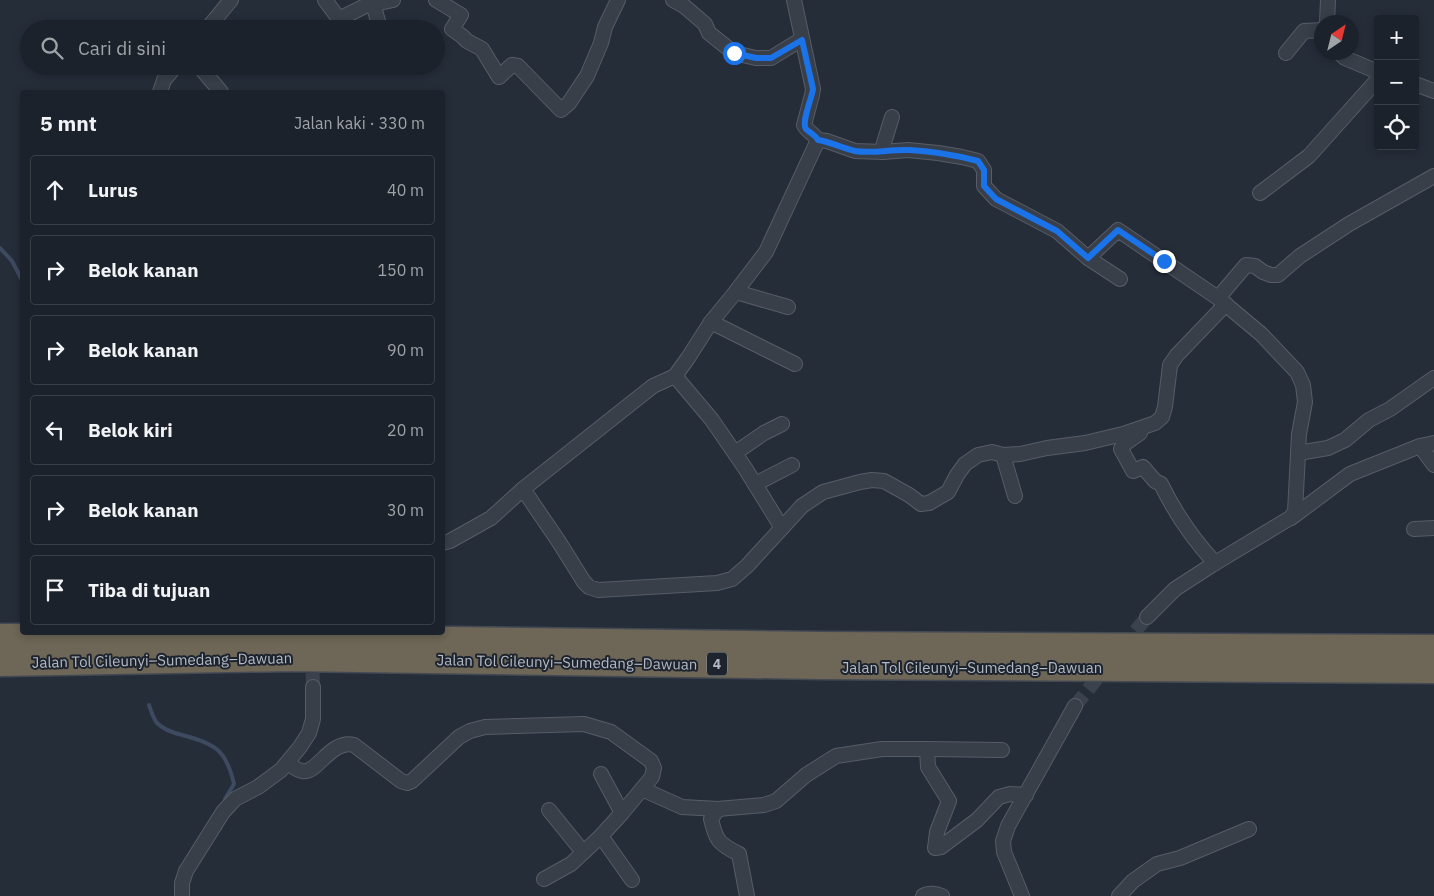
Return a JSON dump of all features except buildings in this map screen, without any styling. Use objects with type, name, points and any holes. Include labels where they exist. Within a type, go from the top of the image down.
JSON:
[{"type":"highway","name":"Jalan Tol Cileunyi–Sumedang–Dawuan","points":[[0,637],[296,638],[831,645],[1434,648]]},
{"type":"highway","name":"Jalan Tol Cileunyi–Sumedang–Dawuan","points":[[0,662],[292,658],[821,666],[1434,670]]},
{"type":"street","points":[[214,20],[231,0]]},
{"type":"street","points":[[325,0],[339,20]]},
{"type":"street","points":[[347,20],[372,2],[393,0]]},
{"type":"street","points":[[436,0],[461,15],[452,29],[467,41],[482,49],[500,77],[512,64],[518,66],[561,110],[569,103],[587,76],[605,27],[618,0]]},
{"type":"street","points":[[673,0],[684,6],[705,24],[709,32],[734,53],[756,58],[771,58],[802,40]]},
{"type":"street","points":[[794,0],[813,89],[804,125],[818,140],[827,141],[855,151],[883,152],[908,150],[938,153],[978,161],[984,170],[984,186],[996,199],[1057,231],[1088,258],[1120,279]]},
{"type":"street","points":[[1327,15],[1328,0]]},
{"type":"street","points":[[372,2],[378,20]]},
{"type":"street","points":[[1286,53],[1304,31],[1314,30]]},
{"type":"street","points":[[1350,60],[1374,70]]},
{"type":"street","points":[[161,90],[164,80],[168,75]]},
{"type":"street","points":[[207,75],[219,90]]},
{"type":"street","points":[[1260,193],[1309,156],[1374,84]]},
{"type":"street","points":[[1419,85],[1434,91]]},
{"type":"street","points":[[883,152],[883,146],[892,118]]},
{"type":"street","points":[[445,542],[490,518],[653,386],[675,376],[693,352],[711,322],[766,252],[818,140]]},
{"type":"street","points":[[523,490],[589,587],[598,590],[718,583],[732,580],[802,506],[824,492],[872,480],[884,482],[909,495],[920,504],[929,503],[948,492],[965,464],[978,455],[992,452],[1003,455],[1020,454],[1123,434],[1155,423],[1162,417],[1165,408],[1170,365],[1222,301],[1246,265],[1255,266],[1271,275],[1278,275],[1300,256],[1349,224],[1434,176]]},
{"type":"street","points":[[1088,258],[1118,230],[1222,301],[1261,334],[1297,372],[1303,386],[1305,402],[1299,434],[1296,505],[1290,518]]},
{"type":"street","points":[[736,292],[788,307]]},
{"type":"street","points":[[711,322],[795,364]]},
{"type":"street","points":[[675,376],[712,420],[782,528]]},
{"type":"street","points":[[1298,453],[1328,448],[1346,440],[1369,420],[1390,409],[1434,378]]},
{"type":"street","points":[[735,454],[764,433],[782,424]]},
{"type":"street","points":[[1143,427],[1140,434],[1120,449],[1133,471],[1143,467],[1155,481],[1161,484],[1171,505],[1196,542],[1215,563]]},
{"type":"street","points":[[1147,617],[1175,588],[1290,518],[1350,474],[1420,446],[1434,444]]},
{"type":"street","points":[[1420,446],[1434,465]]},
{"type":"street","points":[[1003,455],[1015,496]]},
{"type":"street","points":[[755,484],[792,465]]},
{"type":"street","points":[[1414,529],[1434,528]]},
{"type":"street","points":[[182,896],[182,883],[186,871],[223,812],[236,799],[258,787],[282,770],[309,733],[313,719],[313,687]]},
{"type":"street","points":[[1022,896],[1004,852],[1003,840],[1008,826],[1075,706]]},
{"type":"street","points":[[287,763],[305,772],[312,769],[334,749],[348,743],[354,745],[406,783],[412,781],[459,736],[485,727],[584,724],[611,732],[651,762],[654,768],[652,777],[601,836],[571,864],[544,880]]},
{"type":"street","points":[[642,789],[682,807],[718,809],[764,806],[776,801],[806,775],[836,756],[882,749],[1002,750]]},
{"type":"street","points":[[927,749],[928,767],[949,801],[937,832],[935,848],[941,847],[977,820],[999,797],[1010,794],[1026,795]]},
{"type":"street","points":[[601,774],[622,813]]},
{"type":"street","points":[[718,809],[711,819],[714,833],[726,848],[739,854],[748,896]]},
{"type":"street","points":[[549,810],[583,852]]},
{"type":"street","points":[[1119,896],[1133,881],[1157,864],[1188,856],[1250,829]]},
{"type":"street","points":[[601,836],[632,880]]},
{"type":"street","points":[[924,896],[926,894],[942,896]]},
{"type":"waterway","points":[[0,248],[12,261],[20,276]]},
{"type":"waterway","points":[[149,705],[157,723],[162,727],[211,745],[223,755],[234,784],[225,799]]},
{"type":"tunnel","points":[[1122,647],[1147,617]]},
{"type":"tunnel","points":[[312,652],[313,687]]},
{"type":"tunnel","points":[[1075,706],[1107,666]]},
{"type":"route","points":[[734,53],[756,58],[771,58],[802,40],[813,89],[804,125],[818,140],[827,141],[855,151],[883,152],[908,150],[938,153],[978,161],[984,170],[984,186],[996,199],[1057,231],[1088,258],[1118,230],[1164,261]]}]
